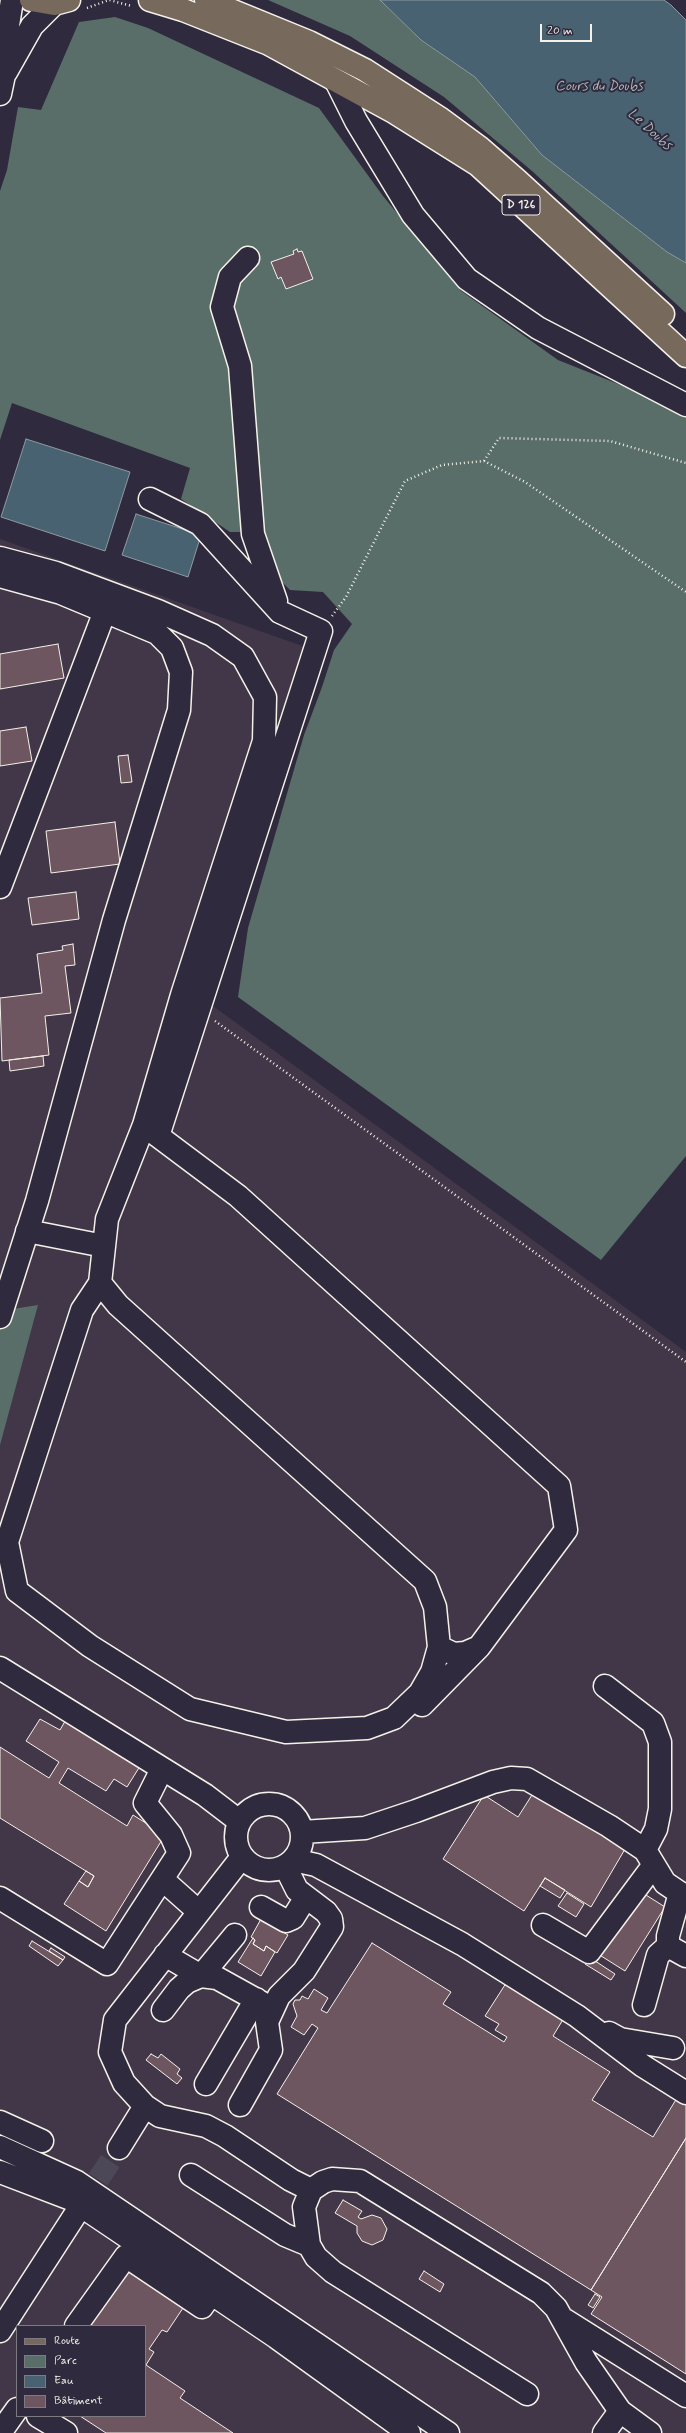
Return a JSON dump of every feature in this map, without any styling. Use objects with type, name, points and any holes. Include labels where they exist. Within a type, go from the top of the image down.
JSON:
[{"type":"main road","points":[[31,0],[68,5]]},
{"type":"main road","name":"D 126","points":[[206,0],[308,42],[365,70],[441,119],[479,147],[518,181],[686,335]]},
{"type":"main road","name":"D 126","points":[[144,4],[183,10],[269,44],[392,111],[478,165],[686,356]]},
{"type":"street","points":[[2,84],[5,44],[12,0]]},
{"type":"street","points":[[2,84],[32,26],[68,5]]},
{"type":"street","points":[[336,81],[356,121],[413,215],[467,279],[538,328],[686,405]]},
{"type":"street","points":[[248,258],[230,277],[222,307],[240,366],[253,534],[280,612]]},
{"type":"street","points":[[150,500],[200,524],[280,612],[322,631],[200,1010],[151,1130],[106,1219],[100,1283],[82,1310],[7,1542],[17,1591],[90,1646],[190,1709],[286,1732],[367,1728],[394,1718],[423,1705],[479,1647],[566,1530],[559,1486],[238,1196],[151,1130]]},
{"type":"street","points":[[0,558],[56,573],[158,611],[212,635],[243,658],[265,697],[264,741],[182,995],[151,1130]]},
{"type":"street","points":[[0,576],[61,593],[157,633],[172,648],[181,672],[179,710],[114,920],[27,1231],[0,1317]]},
{"type":"street","points":[[0,887],[105,611]]},
{"type":"street","points":[[27,1231],[104,1246]]},
{"type":"street","points":[[100,1283],[118,1305],[425,1582],[434,1607],[439,1646],[432,1672],[420,1693],[394,1718]]},
{"type":"street","points":[[439,1646],[454,1654],[465,1653],[479,1647]]},
{"type":"street","points":[[0,1668],[205,1795],[239,1821]]},
{"type":"street","points":[[543,1925],[589,1952],[649,1858],[660,1809],[660,1742],[653,1723],[605,1686]]},
{"type":"street","points":[[0,1898],[106,1964],[179,1853],[171,1835],[145,1803],[162,1769]]},
{"type":"street","points":[[302,1832],[365,1828],[492,1782],[511,1778],[527,1779],[610,1826],[649,1858],[665,1884],[683,1894],[668,1936],[677,1951],[658,1955],[644,2005]]},
{"type":"street","points":[[206,2084],[265,2004],[279,1996],[304,1970],[332,1927],[332,1919],[326,1912],[297,1890],[289,1863],[302,1842],[302,1832],[293,1814],[284,1807],[264,1803],[254,1806],[239,1821],[235,1839],[242,1857],[257,1868],[267,1870],[289,1863],[316,1865],[462,1944],[576,2016],[643,2066],[686,2093]]},
{"type":"street","points":[[242,1857],[115,2020],[110,2052],[124,2083],[145,2106],[160,2116],[206,2126],[225,2136],[291,2180],[311,2190]]},
{"type":"street","points":[[162,1879],[199,1912]]},
{"type":"street","points":[[261,1907],[286,1920],[293,1918],[306,1897]]},
{"type":"street","points":[[163,2010],[179,1989],[187,1982],[201,1976],[235,1935]]},
{"type":"street","points":[[165,1955],[201,1976],[217,1978],[265,2004]]},
{"type":"street","points":[[240,2105],[271,2050],[265,2004]]},
{"type":"street","points":[[576,2016],[620,2039],[683,2050]]},
{"type":"street","points":[[643,2066],[649,2057],[659,2051],[683,2050]]},
{"type":"street","points":[[119,2148],[145,2106]]},
{"type":"street","points":[[0,2122],[42,2141]]},
{"type":"street","points":[[0,2147],[77,2182],[448,2433]]},
{"type":"street","points":[[0,2172],[71,2199],[276,2337],[409,2433]]},
{"type":"street","points":[[191,2175],[285,2236],[309,2245]]},
{"type":"street","points":[[527,2394],[334,2272],[316,2257],[309,2245],[304,2207],[311,2190],[323,2182],[332,2179],[360,2181],[541,2293],[556,2308],[590,2368],[620,2411],[650,2433]]},
{"type":"street","points":[[0,2331],[75,2215]]},
{"type":"street","points":[[77,2325],[126,2256],[202,2307],[211,2294]]},
{"type":"street","points":[[563,2319],[686,2396]]},
{"type":"street","points":[[0,2433],[16,2411]]},
{"type":"street","points":[[604,2433],[620,2411]]},
{"type":"street","points":[[40,2417],[66,2433]]},
{"type":"path","points":[[68,5],[110,0],[144,4]]},
{"type":"path","points":[[484,461],[498,438],[610,441],[686,463]]},
{"type":"path","points":[[322,631],[346,597],[405,481],[442,465],[484,461],[525,482],[686,592]]},
{"type":"path","points":[[200,1010],[686,1362]]},
{"type":"shaded area","points":[[0,539],[308,648],[198,995],[686,1352],[686,2433],[0,2433]]},
{"type":"green space","points":[[268,0],[380,0],[421,40],[475,77],[542,155],[667,252],[686,263],[686,313],[532,171],[444,97],[350,36]]},
{"type":"green space","points":[[115,17],[148,28],[319,108],[383,196],[460,290],[558,360],[686,411],[686,1156],[601,1260],[238,997],[248,928],[304,735],[334,650],[352,624],[323,592],[290,590],[274,574],[262,532],[230,532],[181,499],[190,468],[12,403],[0,440],[0,191],[7,170],[18,107],[41,110],[79,22]]},
{"type":"green space","points":[[38,1305],[0,1445],[0,1311]]},
{"type":"water","name":"Cours du Doubs","points":[[380,0],[664,0],[671,5],[686,20],[686,263],[667,252],[542,155],[475,77],[421,40]]},
{"type":"water","points":[[26,439],[130,472],[105,551],[1,517]]},
{"type":"water","points":[[136,514],[201,535],[188,577],[122,555]]},
{"type":"building","points":[[297,249],[298,252],[302,251],[313,279],[286,289],[281,277],[278,279],[271,262],[294,254],[293,251]]},
{"type":"building","points":[[58,644],[64,678],[0,689],[0,654]]},
{"type":"building","points":[[26,727],[32,761],[0,766],[0,731]]},
{"type":"building","points":[[128,755],[132,782],[121,783],[118,756]]},
{"type":"building","points":[[115,822],[120,864],[51,873],[46,831]]},
{"type":"building","points":[[76,892],[79,919],[32,925],[28,898]]},
{"type":"building","points":[[73,944],[75,965],[65,966],[71,1013],[45,1016],[49,1055],[2,1061],[0,998],[42,993],[37,954],[63,950],[62,946]]},
{"type":"building","points":[[43,1056],[44,1066],[10,1071],[9,1060]]},
{"type":"building","points":[[68,1716],[142,1763],[127,1787],[114,1779],[106,1791],[68,1768],[59,1783],[127,1826],[133,1815],[165,1835],[106,1931],[64,1904],[79,1881],[88,1887],[94,1876],[0,1818],[0,1747],[49,1778],[59,1762],[26,1741],[40,1719],[60,1730]]},
{"type":"building","points":[[537,1787],[628,1844],[591,1907],[545,1878],[524,1911],[443,1859],[484,1795],[518,1817]]},
{"type":"building","points":[[86,1871],[94,1876],[88,1887],[79,1881]]},
{"type":"building","points":[[545,1878],[565,1890],[560,1898],[540,1886]]},
{"type":"building","points":[[638,1890],[665,1907],[625,1971],[598,1954]]},
{"type":"building","points":[[567,1893],[584,1904],[576,1917],[558,1906]]},
{"type":"building","points":[[261,1919],[288,1935],[277,1953],[266,1946],[264,1951],[253,1944],[255,1940],[251,1937]]},
{"type":"building","points":[[253,1938],[255,1940],[253,1944],[264,1951],[266,1946],[275,1952],[261,1976],[238,1962]]},
{"type":"building","points":[[32,1941],[63,1960],[58,1966],[29,1946]]},
{"type":"building","points":[[372,1943],[451,1992],[443,2004],[504,2042],[507,2037],[495,2030],[499,2024],[485,2016],[510,1977],[567,2013],[553,2036],[610,2072],[592,2100],[653,2137],[677,2098],[686,2104],[686,2138],[591,2290],[277,2094],[318,2028],[312,2024],[304,2035],[291,2027],[297,2016],[293,2004],[295,2000],[300,2000],[302,1996],[308,1999],[314,1989],[328,1998],[321,2010],[327,2013]]},
{"type":"building","points":[[51,1948],[65,1957],[63,1960],[49,1951]]},
{"type":"building","points":[[589,1957],[615,1974],[611,1980],[585,1964]]},
{"type":"building","points":[[151,2054],[158,2058],[161,2054],[180,2069],[177,2074],[182,2078],[177,2084],[146,2060]]},
{"type":"building","points":[[686,2138],[686,2374],[591,2314],[602,2297],[591,2290]]},
{"type":"building","points":[[343,2200],[362,2211],[358,2217],[361,2219],[372,2215],[381,2218],[387,2229],[383,2240],[372,2245],[362,2241],[357,2233],[357,2226],[335,2213]]},
{"type":"building","points":[[128,2266],[185,2305],[167,2332],[162,2330],[149,2349],[154,2352],[146,2365],[146,2325],[89,2325]]},
{"type":"building","points":[[424,2271],[444,2284],[440,2292],[419,2279]]},
{"type":"building","points":[[595,2294],[600,2297],[593,2308],[588,2305]]},
{"type":"building","points":[[146,2365],[185,2391],[180,2398],[233,2433],[106,2433],[82,2417],[146,2417]]},
{"type":"tunnel","points":[[80,2207],[119,2148]]},
{"type":"water label","name":"Le Doubs","points":[[649,130]]}]
